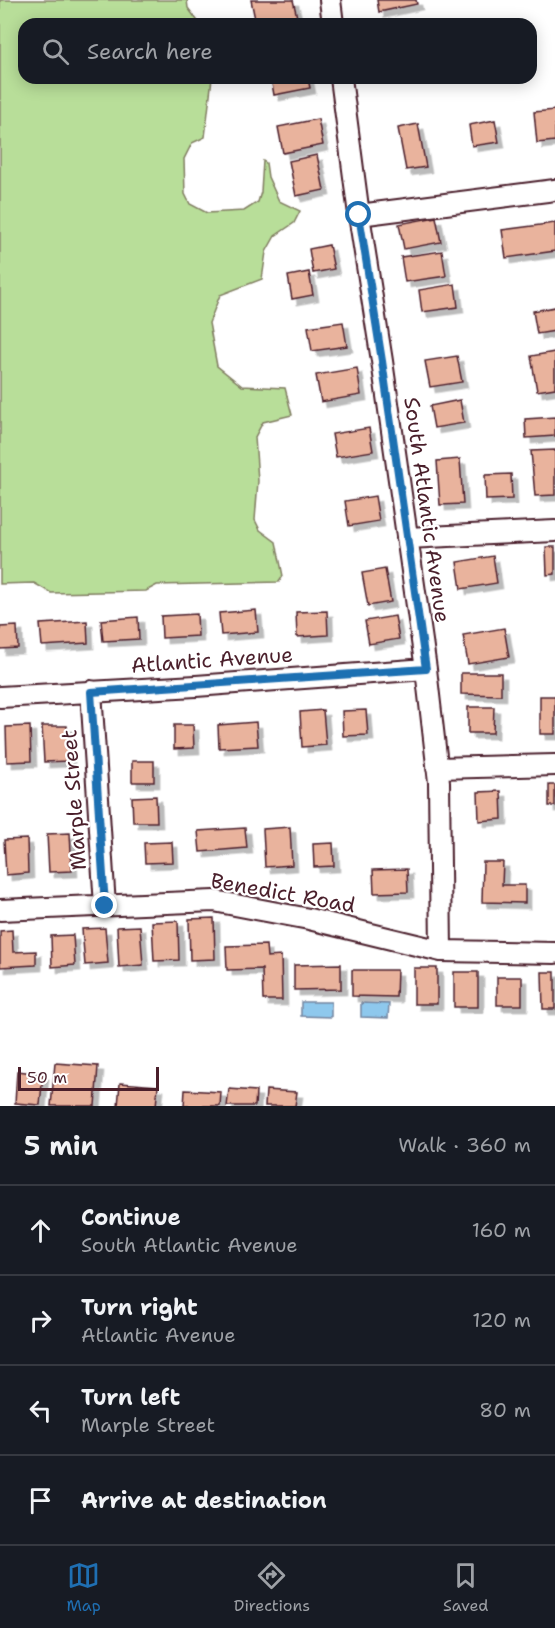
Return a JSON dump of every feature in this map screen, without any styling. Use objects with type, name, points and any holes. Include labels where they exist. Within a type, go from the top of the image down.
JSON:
[{"type":"street","points":[[330,0],[332,18]]},
{"type":"street","name":"South Atlantic Avenue","points":[[342,84],[426,669],[439,782],[441,951]]},
{"type":"street","points":[[359,215],[555,190]]},
{"type":"street","points":[[407,538],[555,531]]},
{"type":"street","name":"Atlantic Avenue","points":[[0,697],[426,669]]},
{"type":"street","name":"Marple Street","points":[[91,692],[105,906]]},
{"type":"street","points":[[437,768],[555,765]]},
{"type":"street","name":"Benedict Road","points":[[0,910],[214,901],[309,919],[441,951],[555,953]]},
{"type":"green space","points":[[0,0],[187,0],[188,8],[196,18],[18,18],[18,84],[211,84],[205,137],[192,143],[184,159],[185,194],[190,204],[207,213],[244,211],[258,202],[263,161],[266,163],[268,177],[279,201],[300,211],[294,223],[275,236],[266,252],[262,279],[220,295],[209,323],[217,366],[242,386],[285,388],[292,415],[263,422],[255,437],[258,481],[255,520],[260,530],[276,542],[283,576],[279,582],[157,585],[146,591],[51,593],[34,583],[0,584]]},
{"type":"water","points":[[301,1002],[331,1002],[331,1017],[301,1016]]},
{"type":"water","points":[[361,1003],[389,1004],[388,1018],[361,1017]]},
{"type":"building","points":[[251,0],[293,0],[297,17],[255,18]]},
{"type":"building","points":[[377,0],[416,0],[417,4],[379,12]]},
{"type":"building","points":[[272,84],[309,84],[310,88],[274,95]]},
{"type":"building","points":[[555,110],[555,141],[537,143],[534,112]]},
{"type":"building","points":[[318,119],[323,145],[283,153],[278,127]]},
{"type":"building","points":[[495,120],[499,142],[472,146],[469,125]]},
{"type":"building","points":[[418,124],[426,167],[406,170],[398,128]]},
{"type":"building","points":[[317,155],[324,190],[296,196],[289,161]]},
{"type":"building","points":[[436,217],[441,242],[404,249],[399,224]]},
{"type":"building","points":[[555,223],[555,251],[506,258],[502,230]]},
{"type":"building","points":[[329,245],[334,269],[313,273],[309,249]]},
{"type":"building","points":[[442,251],[446,276],[405,282],[401,257]]},
{"type":"building","points":[[309,272],[313,295],[292,299],[288,276]]},
{"type":"building","points":[[455,284],[458,307],[422,312],[419,290]]},
{"type":"building","points":[[555,307],[555,331],[537,334],[533,311]]},
{"type":"building","points":[[343,322],[347,346],[312,351],[308,327]]},
{"type":"building","points":[[555,352],[555,388],[537,391],[531,356]]},
{"type":"building","points":[[457,356],[462,382],[430,387],[425,361]]},
{"type":"building","points":[[357,368],[361,395],[321,402],[316,375]]},
{"type":"building","points":[[460,400],[464,423],[434,428],[430,406]]},
{"type":"building","points":[[555,417],[555,436],[526,438],[525,419]]},
{"type":"building","points":[[369,428],[373,451],[336,457],[332,434]]},
{"type":"building","points":[[555,450],[555,495],[535,496],[531,451]]},
{"type":"building","points":[[460,459],[463,504],[440,505],[437,461]]},
{"type":"building","points":[[511,474],[512,499],[486,500],[485,475]]},
{"type":"building","points":[[375,496],[379,521],[349,526],[345,501]]},
{"type":"building","points":[[546,547],[555,547],[555,574],[547,575]]},
{"type":"building","points":[[493,556],[497,583],[461,589],[457,562]]},
{"type":"building","points":[[385,569],[391,602],[368,606],[362,573]]},
{"type":"building","points":[[256,610],[258,632],[221,635],[219,613]]},
{"type":"building","points":[[327,611],[328,635],[297,637],[296,612]]},
{"type":"building","points":[[197,614],[198,636],[162,638],[161,616]]},
{"type":"building","points":[[395,616],[399,639],[369,644],[365,621]]},
{"type":"building","points":[[138,617],[139,639],[103,641],[101,620]]},
{"type":"building","points":[[87,621],[88,643],[42,646],[40,624]]},
{"type":"building","points":[[17,626],[18,648],[0,649],[0,627]]},
{"type":"building","points":[[504,628],[509,657],[468,664],[463,635]]},
{"type":"building","points":[[461,673],[501,673],[501,695],[461,694]]},
{"type":"building","points":[[540,696],[555,696],[555,734],[540,734]]},
{"type":"building","points":[[468,707],[494,707],[493,733],[468,733]]},
{"type":"building","points":[[323,710],[326,745],[302,747],[300,712]]},
{"type":"building","points":[[366,710],[368,735],[343,736],[342,711]]},
{"type":"building","points":[[256,722],[258,746],[219,748],[218,725]]},
{"type":"building","points":[[174,725],[193,725],[194,748],[174,749]]},
{"type":"building","points":[[30,726],[31,761],[7,762],[6,727]]},
{"type":"building","points":[[42,726],[67,726],[69,761],[44,762]]},
{"type":"building","points":[[132,761],[154,761],[154,782],[132,782]]},
{"type":"building","points":[[549,785],[555,785],[555,806],[549,806]]},
{"type":"building","points":[[501,791],[502,819],[479,821],[478,792]]},
{"type":"building","points":[[156,796],[157,822],[133,822],[132,797]]},
{"type":"building","points":[[290,827],[292,865],[265,867],[263,829]]},
{"type":"building","points":[[245,828],[247,848],[200,852],[198,831]]},
{"type":"building","points":[[70,833],[72,871],[49,872],[47,834]]},
{"type":"building","points":[[27,839],[28,873],[6,875],[4,840]]},
{"type":"building","points":[[172,842],[173,862],[145,863],[144,843]]},
{"type":"building","points":[[333,843],[334,866],[314,867],[313,844]]},
{"type":"building","points":[[483,862],[503,862],[502,885],[525,885],[525,903],[482,902]]},
{"type":"building","points":[[407,869],[408,892],[374,893],[373,870]]},
{"type":"building","points":[[214,918],[215,959],[190,960],[189,919]]},
{"type":"building","points":[[178,921],[179,960],[154,961],[152,922]]},
{"type":"building","points":[[140,926],[143,965],[119,967],[117,927]]},
{"type":"building","points":[[105,928],[108,963],[85,965],[82,929]]},
{"type":"building","points":[[12,930],[13,952],[36,951],[36,965],[0,967],[0,931]]},
{"type":"building","points":[[73,935],[75,965],[52,967],[51,936]]},
{"type":"building","points":[[266,945],[267,957],[281,956],[282,1000],[263,1000],[262,969],[227,970],[226,946]]},
{"type":"building","points":[[341,964],[341,989],[294,990],[294,965]]},
{"type":"building","points":[[414,968],[437,968],[437,1004],[414,1004]]},
{"type":"building","points":[[352,970],[397,970],[396,997],[352,996]]},
{"type":"building","points":[[454,972],[478,972],[478,1007],[454,1007]]},
{"type":"building","points":[[542,972],[555,972],[555,1009],[543,1009]]},
{"type":"building","points":[[497,977],[522,977],[522,1005],[497,1005]]},
{"type":"building","points":[[55,1063],[98,1066],[95,1106],[51,1106]]},
{"type":"building","points":[[17,1071],[43,1074],[40,1105],[15,1103]]},
{"type":"building","points":[[120,1083],[158,1086],[156,1106],[118,1106]]},
{"type":"building","points":[[229,1089],[256,1091],[255,1106],[227,1106]]},
{"type":"building","points":[[185,1090],[221,1092],[220,1106],[184,1106]]},
{"type":"building","points":[[266,1090],[297,1092],[295,1106],[265,1106]]},
{"type":"route","points":[[105,906],[91,692],[426,669],[359,215]]}]
